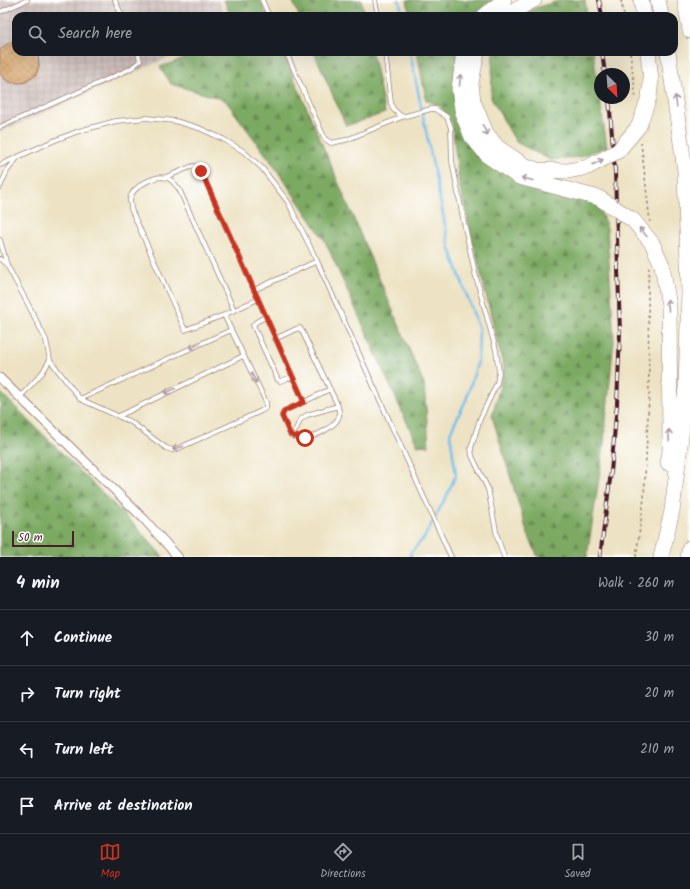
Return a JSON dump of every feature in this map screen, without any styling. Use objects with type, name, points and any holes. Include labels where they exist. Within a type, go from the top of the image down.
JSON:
[{"type":"highway","points":[[489,12],[504,0]]},
{"type":"highway","points":[[512,12],[534,0]]},
{"type":"highway","points":[[641,0],[643,12]]},
{"type":"highway","points":[[658,0],[661,12]]},
{"type":"highway","points":[[684,0],[690,31]]},
{"type":"highway","points":[[463,56],[459,89],[464,115],[472,138],[488,156],[519,177],[599,198],[633,220],[652,243],[656,265],[669,306],[670,451],[656,557]]},
{"type":"highway","points":[[476,56],[471,83],[473,101],[486,133],[498,147],[524,165],[538,170],[568,171],[588,167],[618,151],[639,126],[642,98],[651,80],[648,56]]},
{"type":"highway","points":[[661,557],[672,511],[681,437],[686,387],[689,292],[685,171],[669,56]]},
{"type":"highway","points":[[688,557],[690,548]]},
{"type":"street","points":[[0,378],[144,519],[178,557]]},
{"type":"lane","points":[[0,12],[27,0]]},
{"type":"lane","points":[[115,0],[120,12]]},
{"type":"lane","points":[[262,0],[267,12]]},
{"type":"lane","points":[[375,0],[377,12]]},
{"type":"lane","points":[[0,127],[130,68],[140,61],[139,56]]},
{"type":"lane","points":[[288,56],[327,141],[331,143],[402,117],[431,109],[435,109],[447,117],[451,128],[452,161],[475,273],[496,350],[499,372],[497,383],[480,420],[471,448],[472,456],[488,489],[497,536],[504,557]]},
{"type":"lane","points":[[385,56],[390,103],[393,109],[402,117]]},
{"type":"lane","points":[[0,165],[79,131],[116,121],[146,118],[175,121],[199,128],[230,143],[262,168],[276,184],[288,202],[317,261],[451,557]]},
{"type":"lane","points":[[0,187],[7,171],[19,156]]},
{"type":"lane","points":[[258,299],[224,315],[186,330],[131,209],[130,198],[136,188],[146,182],[166,177],[193,166],[198,167],[201,171],[304,402]]},
{"type":"lane","points":[[166,177],[179,189],[234,310]]},
{"type":"lane","points":[[0,240],[7,265],[46,340],[50,360],[80,399],[130,422],[166,448],[172,450],[266,408],[266,402],[224,315]]},
{"type":"lane","points":[[0,259],[7,265]]},
{"type":"lane","points":[[254,290],[317,261]]},
{"type":"lane","points":[[266,317],[256,322],[254,326],[278,380],[280,381],[292,377]]},
{"type":"lane","points":[[275,339],[300,328],[302,331],[330,389],[338,406],[339,415],[333,425],[305,438],[293,436],[282,416],[284,411],[330,389]]},
{"type":"lane","points":[[80,399],[230,330]]},
{"type":"lane","points":[[119,416],[243,356]]},
{"type":"lane","points":[[20,398],[42,373],[50,360]]},
{"type":"lane","points":[[293,436],[300,420],[307,415],[338,406]]},
{"type":"path","points":[[621,0],[623,12]]},
{"type":"path","points":[[631,56],[642,98]]},
{"type":"path","points":[[641,138],[650,225]]},
{"type":"path","points":[[636,557],[644,498],[656,265]]},
{"type":"shaded area","points":[[0,0],[218,0],[223,12],[12,12],[12,56],[171,56],[0,132]]},
{"type":"green space","points":[[224,0],[260,0],[265,12],[229,12]]},
{"type":"green space","points":[[292,0],[361,0],[364,12],[297,12]]},
{"type":"green space","points":[[407,0],[494,0],[482,12],[409,12]]},
{"type":"green space","points":[[561,0],[585,0],[586,12],[527,12],[529,10]]},
{"type":"green space","points":[[191,56],[285,56],[424,384],[429,446],[417,445],[325,241],[272,163],[225,100],[171,84],[160,67]]},
{"type":"green space","points":[[316,56],[373,56],[385,113],[346,126]]},
{"type":"green space","points":[[418,56],[457,56],[463,130],[597,203],[607,228],[614,340],[603,452],[587,557],[538,557],[527,532],[492,416],[504,369],[459,184],[452,123],[440,106],[426,100]]},
{"type":"green space","points":[[493,56],[594,56],[595,68],[594,68],[594,104],[601,104],[607,147],[579,157],[550,160],[516,142],[491,98]]},
{"type":"green space","points":[[0,392],[135,525],[163,557],[0,557]]},
{"type":"building","points":[[12,41],[12,56],[38,56],[39,65],[36,74],[25,82],[10,82],[0,74],[0,50]]},
{"type":"waterway","points":[[399,0],[402,12]]},
{"type":"waterway","points":[[410,557],[411,552],[424,538],[456,475],[450,433],[466,400],[478,361],[479,329],[450,249],[411,56]]},
{"type":"railway","points":[[599,0],[601,12]]},
{"type":"railway","points":[[603,56],[604,68]]},
{"type":"railway","points":[[600,557],[611,472],[617,404],[620,333],[615,172],[609,104]]},
{"type":"route","points":[[201,171],[304,402],[284,411],[282,416],[290,434],[305,438]]}]
